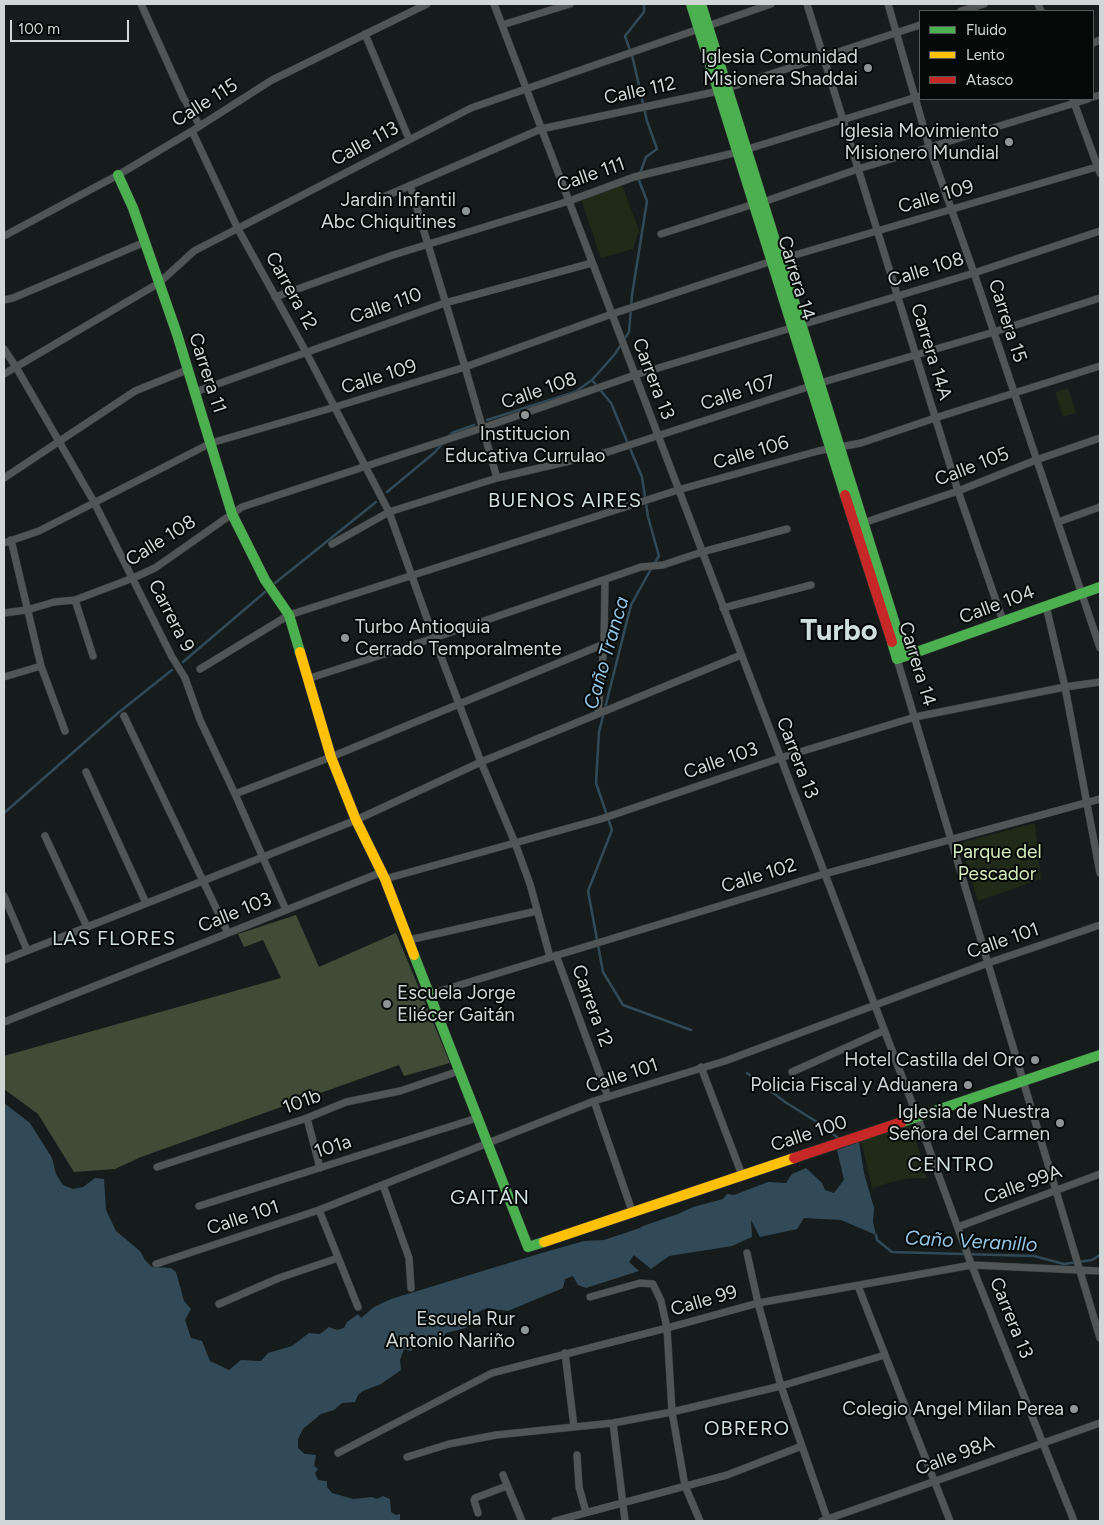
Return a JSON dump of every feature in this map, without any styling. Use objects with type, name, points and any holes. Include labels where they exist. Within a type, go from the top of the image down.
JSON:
[{"type":"street","points":[[141,4],[183,97],[200,126]]},
{"type":"street","name":"Calle 115","points":[[4,236],[118,175],[192,132],[272,80],[427,4]]},
{"type":"street","name":"Carrera 13","points":[[494,4],[883,1031],[917,1116],[971,1263],[1074,1521]]},
{"type":"street","points":[[502,25],[570,4]]},
{"type":"street","name":"Carrera 14","points":[[692,4],[704,27]]},
{"type":"street","name":"Carrera 14","points":[[701,4],[704,27],[901,658],[915,717],[1100,1338]]},
{"type":"street","name":"Calle 113","points":[[4,374],[159,283],[194,251],[471,108],[771,4]]},
{"type":"street","name":"Carrera 14A","points":[[807,4],[958,491],[1004,621]]},
{"type":"street","name":"Carrera 15","points":[[888,4],[918,97],[929,146],[1099,638],[1100,648]]},
{"type":"street","points":[[965,10],[984,4]]},
{"type":"street","name":"Calle 112","points":[[372,202],[542,129],[723,89],[919,25]]},
{"type":"street","points":[[364,34],[409,139]]},
{"type":"street","name":"Calle 111","points":[[276,297],[393,255],[569,201],[634,177],[742,151],[918,97]]},
{"type":"street","points":[[661,234],[929,146],[1074,101],[1100,169]]},
{"type":"street","name":"Carrera 12","points":[[192,132],[238,229],[306,352],[389,512]]},
{"type":"street","name":"Calle 109","points":[[7,541],[39,531],[211,442],[335,407],[465,367],[612,314],[776,260],[952,209],[1100,169]]},
{"type":"street","name":"Carrera 11","points":[[118,175],[133,208],[177,334],[232,514],[265,580],[289,614],[331,756],[356,820],[384,876],[528,1247]]},
{"type":"street","points":[[410,185],[497,478]]},
{"type":"street","name":"Calle 108","points":[[4,613],[28,610],[54,602],[75,600],[134,578],[155,568],[242,507],[482,428],[635,375],[974,273],[1100,231]]},
{"type":"street","points":[[4,300],[13,298],[145,242]]},
{"type":"street","name":"Calle 110","points":[[195,392],[444,303],[592,262]]},
{"type":"street","name":"Calle 107","points":[[332,544],[389,512],[497,478],[658,436],[816,384],[994,332],[1100,298]]},
{"type":"street","name":"Carrera 9","points":[[4,349],[94,502],[134,578],[172,657],[185,678],[200,720],[286,910]]},
{"type":"street","name":"Calle 106","points":[[200,669],[289,614],[678,490],[835,447],[861,442],[1100,366]]},
{"type":"street","points":[[4,478],[135,391],[187,370]]},
{"type":"street","name":"Calle 105","points":[[859,525],[958,491],[1036,460],[1100,438]]},
{"type":"street","points":[[1058,522],[1100,507]]},
{"type":"street","points":[[389,512],[459,704]]},
{"type":"street","points":[[307,679],[434,638],[641,567],[663,565],[702,552],[787,529]]},
{"type":"street","points":[[7,541],[28,610],[41,666],[65,732]]},
{"type":"street","points":[[600,712],[605,580]]},
{"type":"street","points":[[723,608],[811,585]]},
{"type":"street","name":"Calle 104","points":[[901,658],[1100,587]]},
{"type":"street","points":[[75,600],[93,656]]},
{"type":"street","points":[[1046,606],[1064,687],[1100,873]]},
{"type":"street","points":[[235,794],[604,644]]},
{"type":"street","points":[[4,960],[356,820],[481,762],[741,655]]},
{"type":"street","points":[[4,677],[41,666]]},
{"type":"street","name":"Calle 103","points":[[4,1022],[286,910],[384,876],[516,843],[601,819],[780,758],[915,717],[1064,687],[1100,682]]},
{"type":"street","name":"Carrera 12","points":[[459,704],[481,762],[516,843],[553,956],[608,1097]]},
{"type":"street","points":[[124,716],[228,933]]},
{"type":"street","points":[[86,772],[146,903]]},
{"type":"street","name":"Calle 102","points":[[430,994],[824,874],[1100,799]]},
{"type":"street","points":[[46,836],[87,926]]},
{"type":"street","points":[[4,896],[28,950]]},
{"type":"street","points":[[409,940],[537,911]]},
{"type":"street","name":"Calle 101","points":[[156,1264],[319,1210],[594,1101],[700,1067],[725,1061],[988,962],[1100,925]]},
{"type":"street","points":[[792,1072],[883,1031]]},
{"type":"street","name":"Calle 100","points":[[528,1247],[1100,1055]]},
{"type":"street","points":[[700,1067],[742,1175]]},
{"type":"street","name":"101b","points":[[157,1167],[307,1118],[346,1102],[400,1091],[459,1071]]},
{"type":"street","points":[[594,1101],[632,1211]]},
{"type":"street","points":[[307,1118],[320,1168]]},
{"type":"street","name":"101a","points":[[199,1206],[477,1118]]},
{"type":"street","name":"Calle 99A","points":[[958,1227],[1100,1174]]},
{"type":"street","points":[[383,1185],[410,1258],[411,1288]]},
{"type":"street","points":[[319,1210],[358,1307]]},
{"type":"street","points":[[746,1253],[781,1386],[826,1520]]},
{"type":"street","points":[[219,1304],[279,1278],[338,1258]]},
{"type":"street","name":"Calle 99","points":[[338,1453],[492,1373],[758,1303],[858,1286],[971,1263],[1100,1271]]},
{"type":"street","points":[[590,1296],[640,1283],[653,1284],[661,1301],[667,1328],[672,1412],[685,1486],[700,1521]]},
{"type":"street","points":[[858,1286],[950,1521]]},
{"type":"street","points":[[565,1353],[574,1427]]},
{"type":"street","points":[[407,1456],[449,1444],[496,1436],[613,1423],[672,1412],[781,1386],[885,1355]]},
{"type":"street","points":[[613,1423],[624,1521]]},
{"type":"street","name":"Calle 98A","points":[[826,1520],[1100,1423]]},
{"type":"street","points":[[555,1521],[727,1475],[802,1446]]},
{"type":"street","points":[[577,1456],[579,1487],[586,1512]]},
{"type":"street","points":[[503,1475],[522,1521]]},
{"type":"street","points":[[478,1513],[475,1498],[507,1486]]},
{"type":"green space","points":[[622,185],[639,230],[633,249],[601,258],[581,199]]},
{"type":"green space","points":[[1068,388],[1076,413],[1063,417],[1055,392]]},
{"type":"green space","name":"Parque del Pescador","points":[[1035,823],[1041,879],[978,901],[960,843]]},
{"type":"green space","points":[[296,915],[319,967],[396,933],[450,1063],[404,1076],[399,1065],[141,1157],[115,1169],[74,1172],[38,1114],[4,1089],[4,1056],[281,978],[263,940],[244,947],[238,934]]},
{"type":"green space","points":[[911,1123],[927,1178],[911,1178],[872,1188],[861,1140]]},
{"type":"water","points":[[4,1103],[30,1123],[52,1158],[56,1174],[63,1185],[73,1189],[83,1187],[95,1178],[104,1179],[106,1210],[116,1231],[140,1251],[152,1267],[171,1268],[176,1272],[184,1301],[191,1309],[185,1320],[191,1338],[202,1341],[210,1361],[229,1370],[241,1360],[261,1361],[268,1353],[292,1346],[309,1333],[320,1334],[329,1327],[337,1330],[344,1328],[347,1322],[358,1314],[361,1318],[374,1307],[391,1299],[584,1241],[604,1240],[693,1207],[723,1199],[727,1194],[734,1195],[768,1182],[786,1183],[792,1174],[806,1168],[822,1183],[825,1190],[834,1193],[844,1180],[837,1150],[859,1142],[864,1173],[874,1208],[873,1222],[876,1235],[841,1220],[804,1218],[797,1229],[760,1237],[751,1220],[752,1237],[732,1246],[669,1256],[651,1269],[634,1255],[629,1262],[639,1271],[586,1288],[578,1285],[573,1276],[565,1279],[563,1288],[508,1311],[487,1308],[469,1316],[466,1328],[446,1333],[437,1344],[430,1345],[418,1340],[411,1351],[404,1349],[400,1360],[401,1370],[381,1384],[363,1391],[358,1395],[355,1402],[342,1403],[334,1410],[321,1414],[303,1429],[298,1439],[298,1448],[305,1454],[316,1455],[314,1466],[318,1469],[315,1473],[318,1480],[327,1481],[327,1487],[332,1493],[353,1499],[372,1497],[377,1499],[383,1496],[390,1499],[391,1512],[396,1515],[400,1514],[400,1520],[403,1521],[4,1521]]},
{"type":"waterway","name":"Caño Tranca","points":[[640,173],[646,157],[657,149],[647,121],[633,59],[625,36],[644,12],[644,4]]},
{"type":"waterway","name":"Caño Tranca","points":[[638,178],[647,201],[632,295],[629,332],[615,354],[592,380],[611,403],[642,477],[648,517],[659,556],[654,564]]},
{"type":"waterway","points":[[487,420],[575,392],[592,380]]},
{"type":"waterway","points":[[449,436],[452,433],[474,425]]},
{"type":"waterway","points":[[387,492],[434,453],[442,444]]},
{"type":"waterway","points":[[275,583],[376,502]]},
{"type":"waterway","name":"Caño Tranca","points":[[651,569],[631,605],[599,732],[596,783],[612,830],[588,891],[603,972],[623,1005],[691,1030]]},
{"type":"waterway","points":[[183,662],[265,592]]},
{"type":"waterway","points":[[4,813],[118,713],[172,670]]},
{"type":"waterway","name":"Caño Tranca","points":[[747,1073],[785,1102],[825,1127],[839,1139]]},
{"type":"waterway","name":"Caño Veranillo","points":[[876,1235],[877,1240],[892,1252],[1034,1256],[1064,1264],[1092,1260],[1100,1255]]},
{"type":"traffic: fast","points":[[691,4],[845,495]]},
{"type":"traffic: fast","points":[[701,4],[905,656]]},
{"type":"traffic: fast","points":[[118,175],[133,208],[177,334],[232,514],[265,580],[289,615],[300,652]]},
{"type":"traffic: fast","points":[[892,642],[897,659],[1100,587]]},
{"type":"traffic: fast","points":[[414,955],[528,1247],[544,1242]]},
{"type":"traffic: fast","points":[[902,1122],[1100,1055]]},
{"type":"traffic: slow","points":[[300,652],[331,757],[356,820],[385,879],[414,955]]},
{"type":"traffic: slow","points":[[544,1242],[794,1158]]},
{"type":"traffic: jam","points":[[845,495],[892,642]]},
{"type":"traffic: jam","points":[[794,1158],[902,1122]]},
{"type":"place","name":"Iglesia Comunidad Misionera Shaddai","points":[[868,68]]},
{"type":"place","name":"Iglesia Movimiento Misionero Mundial","points":[[1009,142]]},
{"type":"place","name":"Jardin Infantil Abc Chiquitines","points":[[466,211]]},
{"type":"place","name":"Institucion Educativa Currulao","points":[[525,415]]},
{"type":"place","name":"Turbo Antioquia Cerrado Temporalmente","points":[[345,638]]},
{"type":"place","name":"Escuela Jorge Eliécer Gaitán","points":[[387,1004]]},
{"type":"place","name":"Hotel Castilla del Oro","points":[[1035,1060]]},
{"type":"place","name":"Policia Fiscal y Aduanera","points":[[968,1085]]},
{"type":"place","name":"Iglesia de Nuestra Señora del Carmen","points":[[1060,1123]]},
{"type":"place","name":"Escuela Rur Antonio Nariño","points":[[525,1330]]},
{"type":"place","name":"Colegio Angel Milan Perea","points":[[1074,1409]]},
{"type":"district","name":"BUENOS AIRES","points":[[565,501]]},
{"type":"district","name":"Turbo","points":[[839,632]]},
{"type":"district","name":"LAS FLORES","points":[[114,939]]},
{"type":"district","name":"CENTRO","points":[[951,1165]]},
{"type":"district","name":"GAITÁN","points":[[490,1198]]},
{"type":"district","name":"OBRERO","points":[[747,1429]]}]
